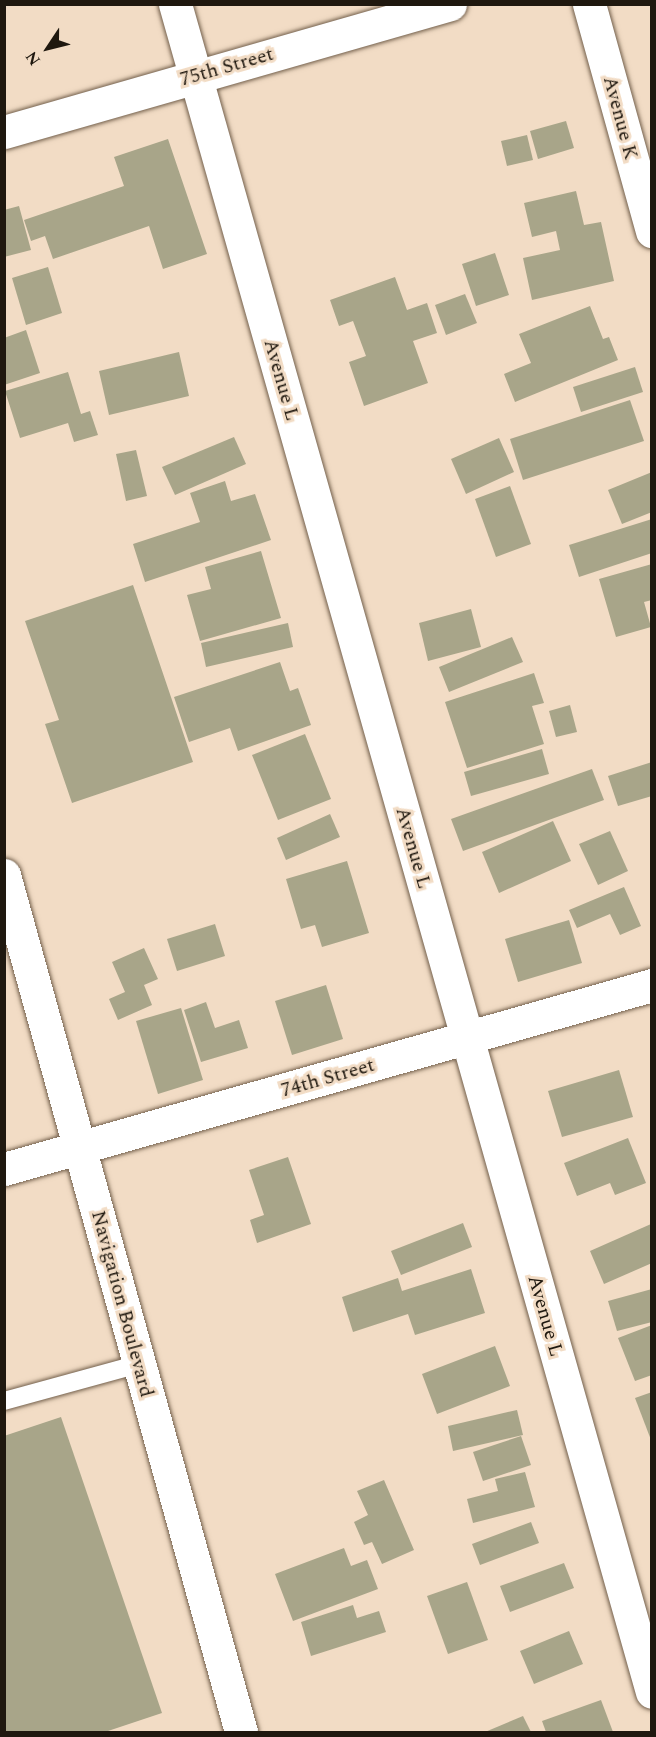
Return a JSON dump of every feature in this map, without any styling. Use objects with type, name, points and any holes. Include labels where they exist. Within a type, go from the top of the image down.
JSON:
[{"type":"street","name":"Avenue L","points":[[175,4],[651,1692]]},
{"type":"street","name":"75th Street","points":[[4,132],[195,75],[450,4]]},
{"type":"street","name":"Avenue K","points":[[589,4],[651,231]]},
{"type":"street","name":"Navigation Boulevard","points":[[4,875],[241,1732]]},
{"type":"street","name":"74th Street","points":[[4,1169],[80,1150],[651,985]]},
{"type":"lane","points":[[4,1401],[139,1364]]},
{"type":"building","points":[[566,121],[574,148],[538,159],[530,131]]},
{"type":"building","points":[[527,135],[533,160],[507,166],[501,141]]},
{"type":"building","points":[[168,139],[207,254],[163,269],[149,226],[53,259],[45,236],[31,241],[24,220],[124,186],[114,157]]},
{"type":"building","points":[[576,191],[584,225],[601,222],[614,281],[532,300],[523,258],[560,250],[556,231],[532,237],[524,203]]},
{"type":"building","points":[[19,206],[31,250],[4,257],[4,210]]},
{"type":"building","points":[[495,253],[509,295],[476,306],[462,264]]},
{"type":"building","points":[[48,267],[62,313],[26,325],[12,278]]},
{"type":"building","points":[[395,277],[407,310],[427,303],[437,333],[413,341],[428,383],[364,406],[349,362],[366,356],[353,321],[339,326],[330,300]]},
{"type":"building","points":[[465,294],[477,323],[446,335],[435,305]]},
{"type":"building","points":[[590,306],[603,339],[609,337],[618,360],[515,402],[504,374],[531,363],[519,334]]},
{"type":"building","points":[[26,330],[40,373],[4,385],[4,338]]},
{"type":"building","points":[[179,352],[189,396],[109,415],[99,371]]},
{"type":"building","points":[[635,367],[643,392],[581,412],[573,387]]},
{"type":"building","points":[[68,372],[81,414],[90,411],[98,435],[74,442],[68,423],[20,438],[5,391]]},
{"type":"building","points":[[630,400],[644,441],[523,480],[510,439]]},
{"type":"building","points":[[234,437],[246,464],[175,495],[162,467]]},
{"type":"building","points":[[499,438],[514,472],[466,494],[451,459]]},
{"type":"building","points":[[136,450],[147,496],[126,501],[116,454]]},
{"type":"building","points":[[652,472],[652,512],[622,524],[608,490]]},
{"type":"building","points":[[225,481],[231,501],[255,494],[271,540],[145,582],[133,544],[200,522],[190,493]]},
{"type":"building","points":[[510,486],[531,544],[496,557],[475,499]]},
{"type":"building","points":[[652,519],[652,553],[579,577],[569,545]]},
{"type":"building","points":[[261,551],[281,618],[200,641],[187,595],[211,589],[205,567]]},
{"type":"building","points":[[652,564],[652,600],[644,602],[651,627],[616,637],[599,579]]},
{"type":"building","points":[[133,585],[193,762],[72,803],[45,724],[59,720],[25,621]]},
{"type":"building","points":[[471,609],[481,647],[428,661],[419,623]]},
{"type":"building","points":[[288,623],[293,647],[206,667],[201,643]]},
{"type":"building","points":[[512,637],[523,662],[449,692],[439,667]]},
{"type":"building","points":[[280,662],[290,691],[298,688],[311,725],[238,751],[230,728],[189,742],[174,697]]},
{"type":"building","points":[[534,673],[544,703],[532,706],[544,744],[467,768],[445,702]]},
{"type":"building","points":[[570,705],[577,732],[556,737],[549,711]]},
{"type":"building","points":[[305,734],[331,799],[278,820],[252,755]]},
{"type":"building","points":[[542,749],[549,774],[471,796],[464,772]]},
{"type":"building","points":[[652,762],[652,796],[618,806],[608,776]]},
{"type":"building","points":[[592,769],[604,800],[463,851],[451,819]]},
{"type":"building","points":[[330,814],[340,837],[286,860],[277,838]]},
{"type":"building","points":[[553,821],[571,861],[499,893],[482,852]]},
{"type":"building","points":[[610,831],[628,871],[598,885],[579,844]]},
{"type":"building","points":[[347,861],[369,933],[322,947],[315,925],[301,929],[286,879]]},
{"type":"building","points":[[624,887],[641,926],[620,935],[610,914],[577,928],[569,910]]},
{"type":"building","points":[[569,920],[582,963],[518,982],[505,939]]},
{"type":"building","points":[[215,924],[225,956],[177,971],[167,939]]},
{"type":"building","points":[[144,948],[158,979],[144,985],[152,1005],[118,1020],[109,999],[125,992],[112,962]]},
{"type":"building","points":[[326,985],[343,1039],[292,1055],[275,1001]]},
{"type":"building","points":[[206,1002],[215,1028],[239,1020],[248,1048],[201,1062],[184,1010]]},
{"type":"building","points":[[181,1008],[203,1080],[158,1094],[136,1021]]},
{"type":"building","points":[[619,1070],[633,1117],[562,1137],[548,1091]]},
{"type":"building","points":[[628,1138],[646,1183],[615,1195],[610,1183],[577,1196],[564,1163]]},
{"type":"building","points":[[288,1157],[311,1224],[257,1243],[250,1220],[264,1215],[249,1170]]},
{"type":"building","points":[[463,1223],[472,1247],[401,1275],[391,1251]]},
{"type":"building","points":[[651,1224],[652,1263],[604,1284],[590,1251]]},
{"type":"building","points":[[471,1269],[485,1313],[415,1335],[408,1314],[353,1332],[342,1297],[398,1278],[402,1291]]},
{"type":"building","points":[[652,1289],[652,1322],[617,1331],[608,1301]]},
{"type":"building","points":[[652,1325],[652,1375],[635,1381],[618,1338]]},
{"type":"building","points":[[495,1346],[510,1386],[437,1414],[422,1374]]},
{"type":"building","points":[[652,1392],[652,1440],[651,1440],[635,1398]]},
{"type":"building","points":[[517,1410],[523,1435],[453,1451],[448,1426]]},
{"type":"building","points":[[61,1417],[162,1713],[105,1732],[4,1732],[4,1436]]},
{"type":"building","points":[[521,1436],[531,1465],[483,1481],[473,1452]]},
{"type":"building","points":[[525,1472],[535,1507],[473,1523],[467,1499],[498,1491],[495,1479]]},
{"type":"building","points":[[384,1480],[414,1550],[382,1564],[372,1542],[364,1545],[354,1522],[368,1515],[357,1491]]},
{"type":"building","points":[[531,1522],[539,1543],[480,1565],[472,1544]]},
{"type":"building","points":[[344,1548],[351,1566],[367,1560],[378,1589],[293,1621],[275,1574]]},
{"type":"building","points":[[564,1563],[574,1588],[510,1612],[500,1586]]},
{"type":"building","points":[[467,1582],[488,1640],[448,1654],[427,1596]]},
{"type":"building","points":[[353,1605],[357,1618],[379,1611],[386,1632],[311,1656],[301,1622]]},
{"type":"building","points":[[569,1631],[583,1664],[534,1684],[520,1651]]},
{"type":"building","points":[[601,1700],[613,1732],[546,1732],[542,1721]]},
{"type":"building","points":[[523,1716],[531,1732],[485,1732]]}]
